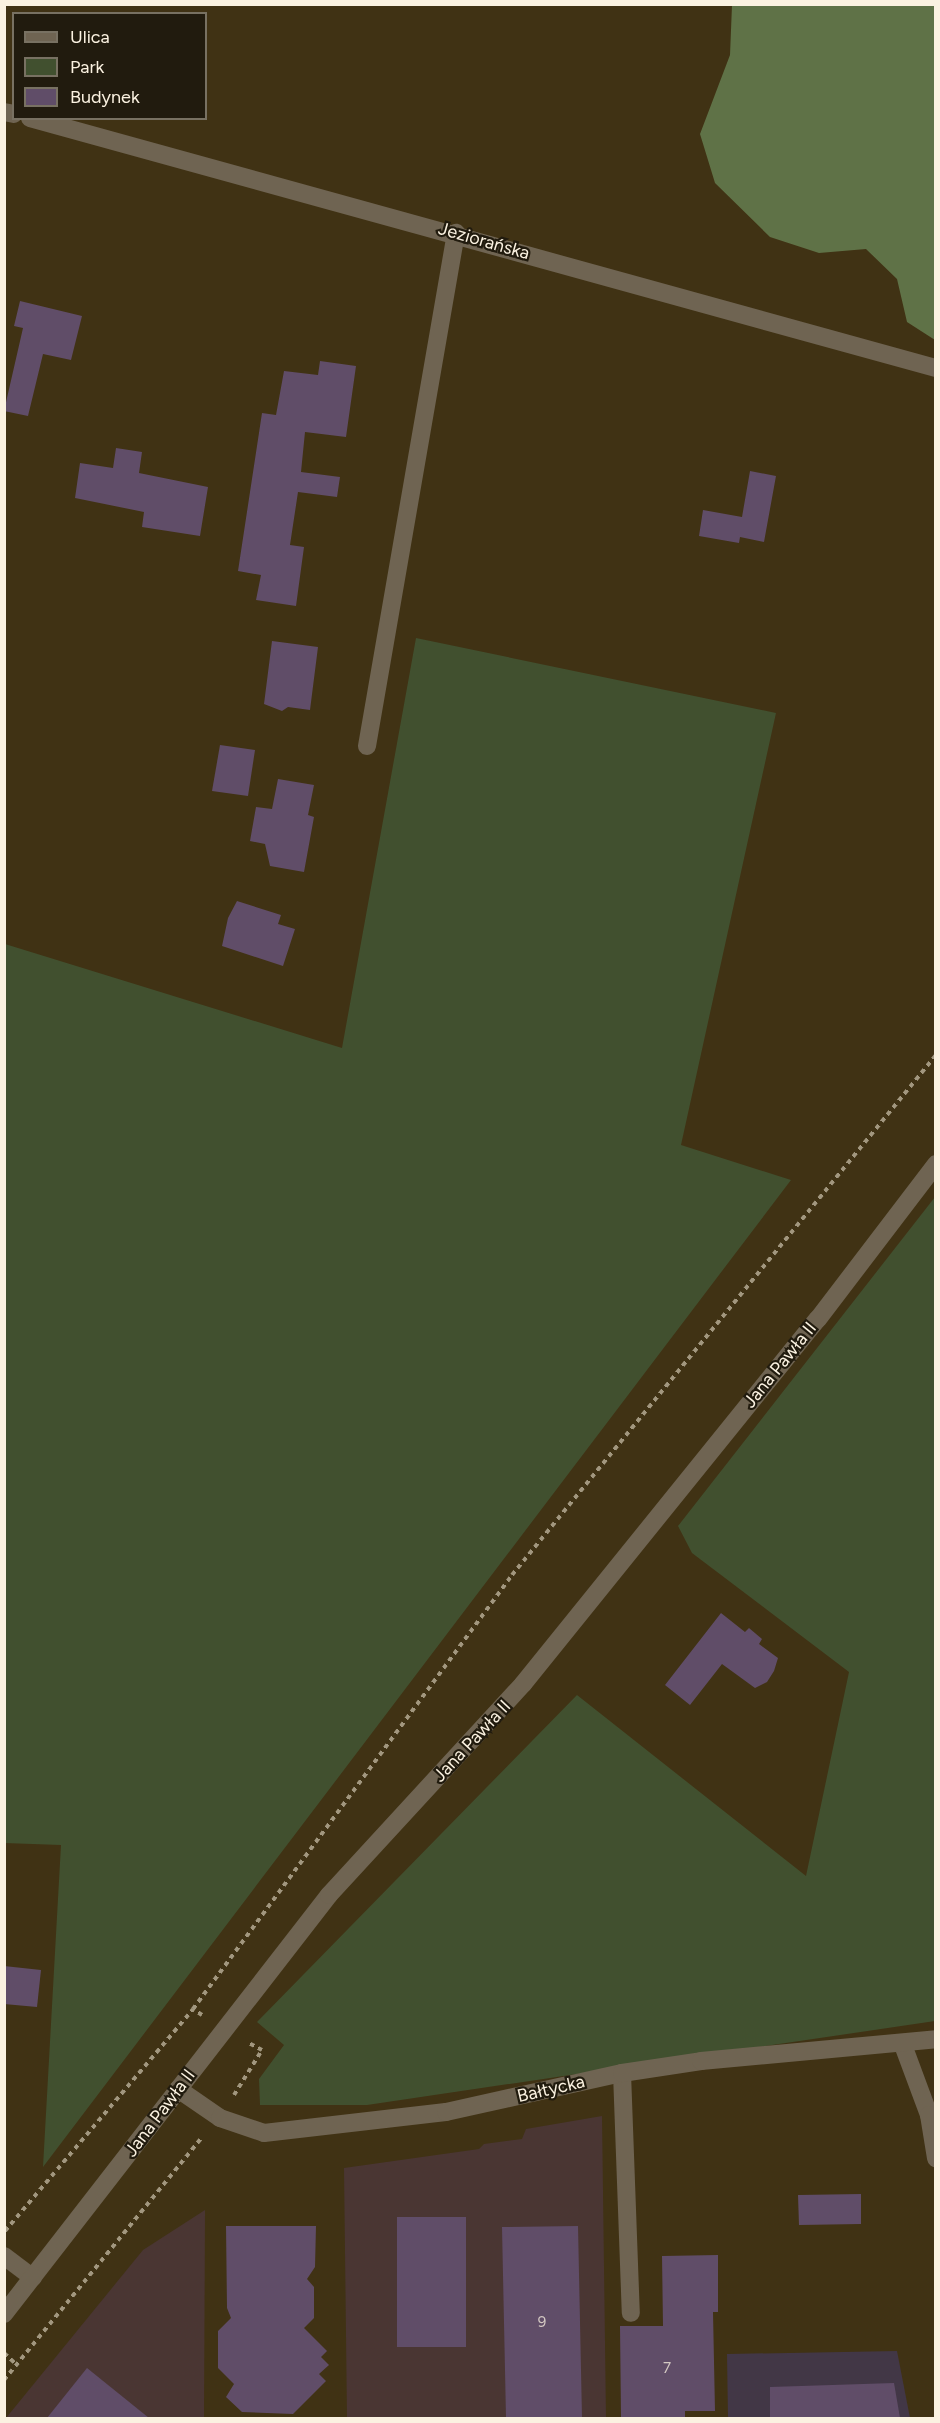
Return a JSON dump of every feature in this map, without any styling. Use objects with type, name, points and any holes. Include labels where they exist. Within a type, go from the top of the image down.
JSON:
[{"type":"street","name":"Jeziorańska","points":[[37,120],[456,233],[936,368]]},
{"type":"street","points":[[367,746],[456,233]]},
{"type":"street","name":"Jana Pawła II","points":[[4,2314],[329,1895],[523,1684],[818,1319],[936,1164]]},
{"type":"street","name":"Bałtycka","points":[[178,2089],[220,2118],[264,2133],[446,2112],[622,2073],[701,2061],[903,2045],[936,2039]]},
{"type":"street","points":[[903,2045],[929,2115],[936,2158]]},
{"type":"street","points":[[622,2073],[631,2313]]},
{"type":"street","points":[[4,2256],[33,2278]]},
{"type":"path","points":[[4,2232],[193,2009],[512,1575],[936,1055]]},
{"type":"path","points":[[4,2380],[220,2118],[262,2050],[224,2030],[193,2009]]},
{"type":"path","points":[[4,2353],[16,2364]]},
{"type":"shaded area","points":[[602,2116],[606,2418],[347,2418],[344,2168],[479,2149],[484,2144],[522,2139],[526,2129]]},
{"type":"shaded area","points":[[205,2210],[204,2418],[6,2418],[143,2250]]},
{"type":"shaded area","points":[[897,2351],[910,2418],[728,2418],[727,2354]]},
{"type":"green space","points":[[732,5],[935,5],[935,340],[907,322],[897,279],[866,249],[819,253],[770,237],[715,183],[700,134],[730,55]]},
{"type":"green space","points":[[416,638],[776,713],[681,1145],[791,1180],[43,2167],[61,1845],[4,1843],[5,944],[342,1048]]},
{"type":"green space","points":[[935,1197],[935,2021],[367,2105],[260,2105],[259,2079],[284,2045],[257,2022],[577,1695],[806,1876],[849,1672],[692,1553],[678,1526]]},
{"type":"building","points":[[20,301],[82,316],[71,360],[43,354],[28,416],[4,411],[23,328],[14,326]]},
{"type":"building","points":[[320,361],[356,366],[346,437],[305,432],[301,472],[340,477],[337,497],[298,492],[290,545],[304,547],[296,606],[256,600],[261,575],[238,571],[262,413],[276,415],[284,371],[318,375]]},
{"type":"building","points":[[116,448],[142,452],[139,473],[208,487],[200,536],[142,527],[144,512],[75,498],[80,463],[113,468]]},
{"type":"building","points":[[750,471],[776,476],[764,542],[740,537],[739,543],[699,536],[703,510],[742,517]]},
{"type":"building","points":[[272,641],[318,647],[310,710],[288,707],[282,711],[264,704]]},
{"type":"building","points":[[220,745],[255,750],[248,796],[212,791]]},
{"type":"building","points":[[278,779],[314,785],[308,815],[314,817],[304,872],[270,866],[265,844],[250,841],[256,807],[272,809]]},
{"type":"building","points":[[237,901],[281,915],[278,924],[295,929],[283,966],[222,946],[228,918]]},
{"type":"building","points":[[721,1613],[745,1632],[749,1628],[762,1639],[759,1644],[778,1658],[774,1671],[767,1682],[755,1688],[722,1664],[690,1705],[665,1685]]},
{"type":"building","points":[[4,1966],[41,1970],[37,2007],[4,2004]]},
{"type":"building","points":[[861,2194],[861,2224],[799,2225],[798,2195]]},
{"type":"building","points":[[397,2217],[466,2217],[466,2347],[397,2347]]},
{"type":"building","points":[[226,2226],[316,2226],[315,2267],[307,2279],[314,2287],[314,2318],[304,2328],[327,2351],[321,2357],[329,2365],[319,2374],[326,2381],[293,2414],[242,2412],[226,2397],[234,2384],[218,2368],[218,2331],[231,2318],[227,2308]]},
{"type":"building","points":[[578,2226],[582,2418],[506,2418],[502,2227]]},
{"type":"building","points":[[718,2255],[718,2312],[713,2312],[715,2411],[685,2411],[685,2418],[621,2418],[620,2326],[663,2326],[662,2256]]},
{"type":"building","points":[[87,2368],[149,2418],[47,2418]]},
{"type":"building","points":[[894,2383],[900,2418],[770,2418],[770,2387]]}]
